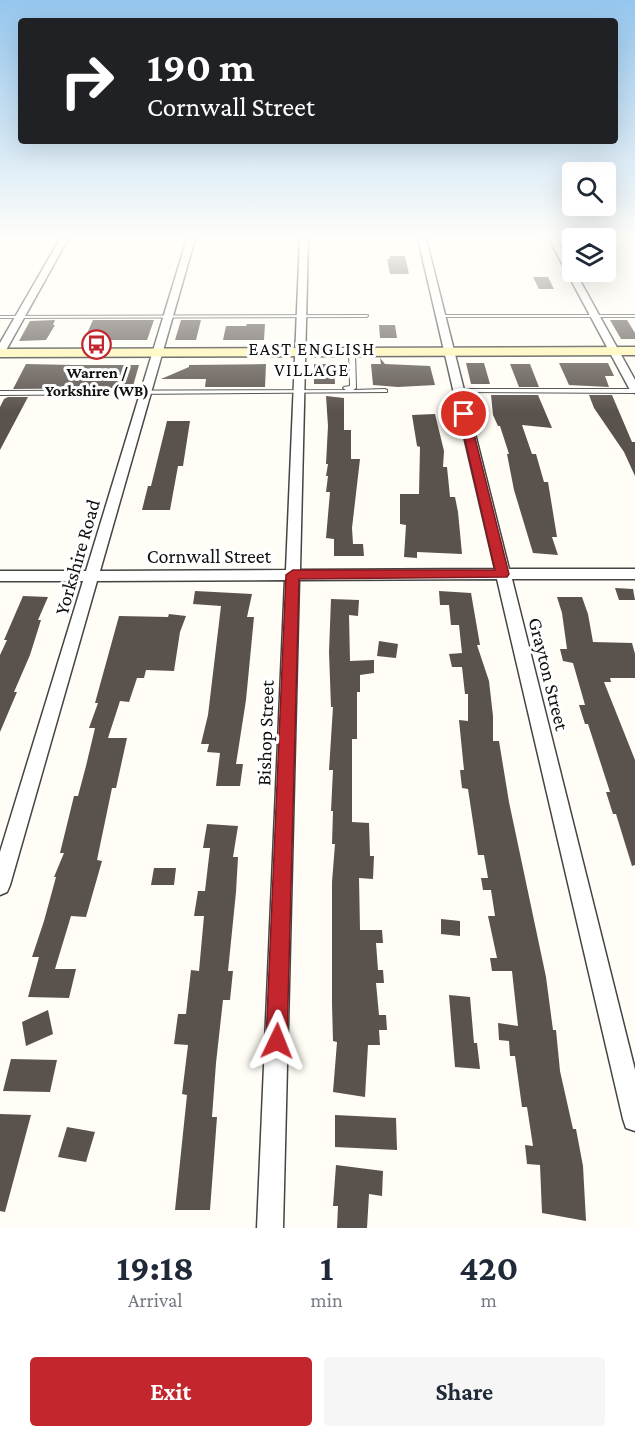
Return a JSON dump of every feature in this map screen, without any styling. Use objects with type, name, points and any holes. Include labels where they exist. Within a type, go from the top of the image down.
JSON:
[{"type":"main road","points":[[0,352],[635,351]]},
{"type":"street","points":[[0,352],[32,296]]},
{"type":"street","name":"Yorkshire Road","points":[[0,885],[174,296]]},
{"type":"street","name":"Bishop Street","points":[[270,1228],[303,296]]},
{"type":"street","name":"Grayton Street","points":[[435,296],[635,1119]]},
{"type":"street","points":[[584,296],[635,391]]},
{"type":"street","name":"Cornwall Street","points":[[0,576],[635,574]]},
{"type":"lane","points":[[0,317],[366,316]]},
{"type":"lane","points":[[440,316],[635,316]]},
{"type":"lane","points":[[299,391],[353,388],[352,352]]},
{"type":"lane","points":[[0,393],[385,391]]},
{"type":"lane","points":[[459,391],[635,391]]},
{"type":"building","points":[[55,320],[53,325],[55,325],[46,340],[19,341],[30,321]]},
{"type":"building","points":[[93,320],[154,320],[147,340],[84,340]]},
{"type":"building","points":[[181,320],[201,320],[196,340],[175,340]]},
{"type":"building","points":[[610,320],[627,320],[635,333],[635,339],[621,339]]},
{"type":"building","points":[[247,324],[265,324],[264,340],[223,340],[226,326],[246,326]]},
{"type":"building","points":[[379,325],[395,325],[397,338],[380,338]]},
{"type":"building","points":[[380,358],[385,364],[430,366],[435,385],[398,387],[373,385],[371,364],[381,364]]},
{"type":"building","points":[[466,363],[484,363],[490,384],[471,384]]},
{"type":"building","points":[[559,363],[608,363],[614,376],[605,376],[609,387],[569,385]]},
{"type":"building","points":[[26,364],[139,365],[133,386],[13,389]]},
{"type":"building","points":[[266,364],[265,387],[205,387],[206,379],[161,379],[189,365]]},
{"type":"building","points":[[314,364],[334,364],[335,384],[314,384]]},
{"type":"building","points":[[510,364],[530,364],[539,387],[519,387]]},
{"type":"building","points":[[491,395],[538,395],[552,428],[522,425],[532,454],[536,454],[544,482],[548,482],[557,537],[552,537],[558,555],[533,553],[514,490],[507,454],[509,454],[500,426],[493,415]]},
{"type":"building","points":[[589,395],[612,395],[632,442],[635,442],[635,476],[624,452],[594,408]]},
{"type":"building","points":[[326,396],[344,398],[344,430],[351,430],[351,459],[360,459],[352,528],[353,544],[363,544],[364,556],[334,556],[334,539],[326,538],[330,492],[326,492],[328,426]]},
{"type":"building","points":[[28,397],[0,450],[0,407],[4,399]]},
{"type":"building","points":[[435,414],[444,451],[443,467],[447,467],[450,497],[455,497],[458,512],[462,554],[417,552],[417,558],[404,557],[406,525],[400,524],[400,494],[419,494],[420,447],[417,446],[412,415]]},
{"type":"building","points":[[167,421],[190,421],[183,466],[178,466],[170,510],[142,510],[148,486],[151,486]]},
{"type":"building","points":[[615,588],[633,589],[635,600],[619,600]]},
{"type":"building","points":[[195,591],[252,594],[247,617],[254,617],[246,700],[236,764],[243,764],[240,786],[216,786],[220,753],[207,752],[209,744],[201,744],[208,715],[221,606],[193,604]]},
{"type":"building","points":[[439,591],[471,593],[480,645],[477,645],[489,681],[493,741],[499,741],[509,802],[546,977],[553,1030],[556,1030],[560,1071],[573,1129],[576,1129],[583,1166],[586,1221],[542,1213],[540,1165],[527,1164],[525,1145],[533,1146],[527,1107],[522,1107],[515,1056],[510,1056],[509,1041],[499,1040],[498,1023],[518,1026],[512,971],[492,971],[490,958],[497,958],[488,916],[495,916],[491,890],[483,890],[481,878],[488,878],[484,855],[478,855],[468,789],[462,788],[460,770],[464,770],[459,720],[468,721],[468,694],[465,694],[462,667],[452,667],[449,654],[462,653],[459,625],[451,625],[449,605],[440,605]]},
{"type":"building","points":[[23,596],[48,597],[38,620],[41,620],[30,655],[14,692],[17,692],[0,732],[0,655]]},
{"type":"building","points":[[557,597],[582,597],[593,642],[632,643],[635,654],[635,678],[610,678],[611,682],[604,682],[635,760],[635,865],[632,866],[616,814],[613,814],[606,792],[610,792],[588,724],[585,724],[579,705],[585,705],[573,663],[563,661],[560,649],[567,649],[562,613]]},
{"type":"building","points":[[331,599],[359,600],[358,616],[349,615],[350,661],[374,660],[374,673],[360,675],[360,692],[357,692],[357,739],[352,739],[352,822],[369,823],[370,856],[374,856],[373,879],[359,878],[360,930],[382,930],[383,943],[376,943],[378,970],[383,970],[384,983],[376,983],[379,1015],[386,1015],[387,1030],[379,1030],[380,1045],[368,1045],[365,1097],[333,1092],[337,1042],[333,1041],[332,1004],[332,882],[335,844],[332,844],[333,811],[331,811],[333,770],[329,770],[333,707],[331,707],[329,652]]},
{"type":"building","points":[[169,614],[186,616],[180,632],[174,671],[146,670],[144,678],[137,678],[129,702],[120,701],[108,738],[127,738],[116,788],[112,788],[97,860],[102,861],[86,917],[71,916],[55,969],[76,969],[69,998],[28,997],[39,957],[32,957],[44,921],[56,877],[54,877],[64,853],[60,853],[74,796],[78,796],[86,766],[95,728],[89,728],[98,703],[95,703],[119,616],[168,617]]},
{"type":"building","points":[[379,641],[398,644],[396,658],[377,656]]},
{"type":"building","points":[[207,824],[238,826],[233,857],[238,857],[228,971],[233,971],[230,1000],[223,1000],[216,1063],[212,1117],[217,1117],[210,1210],[175,1210],[187,1095],[182,1094],[188,1045],[174,1044],[178,1014],[186,1014],[191,970],[199,971],[204,916],[194,916],[198,891],[205,891],[210,848],[203,848]]},
{"type":"building","points":[[154,868],[176,868],[174,885],[151,885]]},
{"type":"building","points":[[441,919],[460,921],[460,936],[441,934]]},
{"type":"building","points":[[449,995],[470,997],[474,1043],[477,1043],[480,1069],[455,1067]]},
{"type":"building","points":[[48,1010],[53,1034],[26,1046],[22,1022]]},
{"type":"building","points":[[11,1059],[57,1060],[50,1092],[3,1091]]},
{"type":"building","points":[[0,1114],[31,1115],[5,1212],[0,1211]]},
{"type":"building","points":[[335,1115],[396,1118],[397,1150],[335,1147]]},
{"type":"building","points":[[67,1127],[95,1132],[86,1162],[58,1157]]},
{"type":"building","points":[[336,1165],[383,1171],[382,1196],[369,1194],[367,1228],[337,1228],[338,1206],[333,1206]]},
{"type":"place","name":"Warren / Yorkshire (WB)","points":[[97,344]]},
{"type":"district","name":"EAST ENGLISH VILLAGE","points":[[312,359]]},
{"type":"route","points":[[277,1041],[293,575],[503,574],[464,414]]}]
